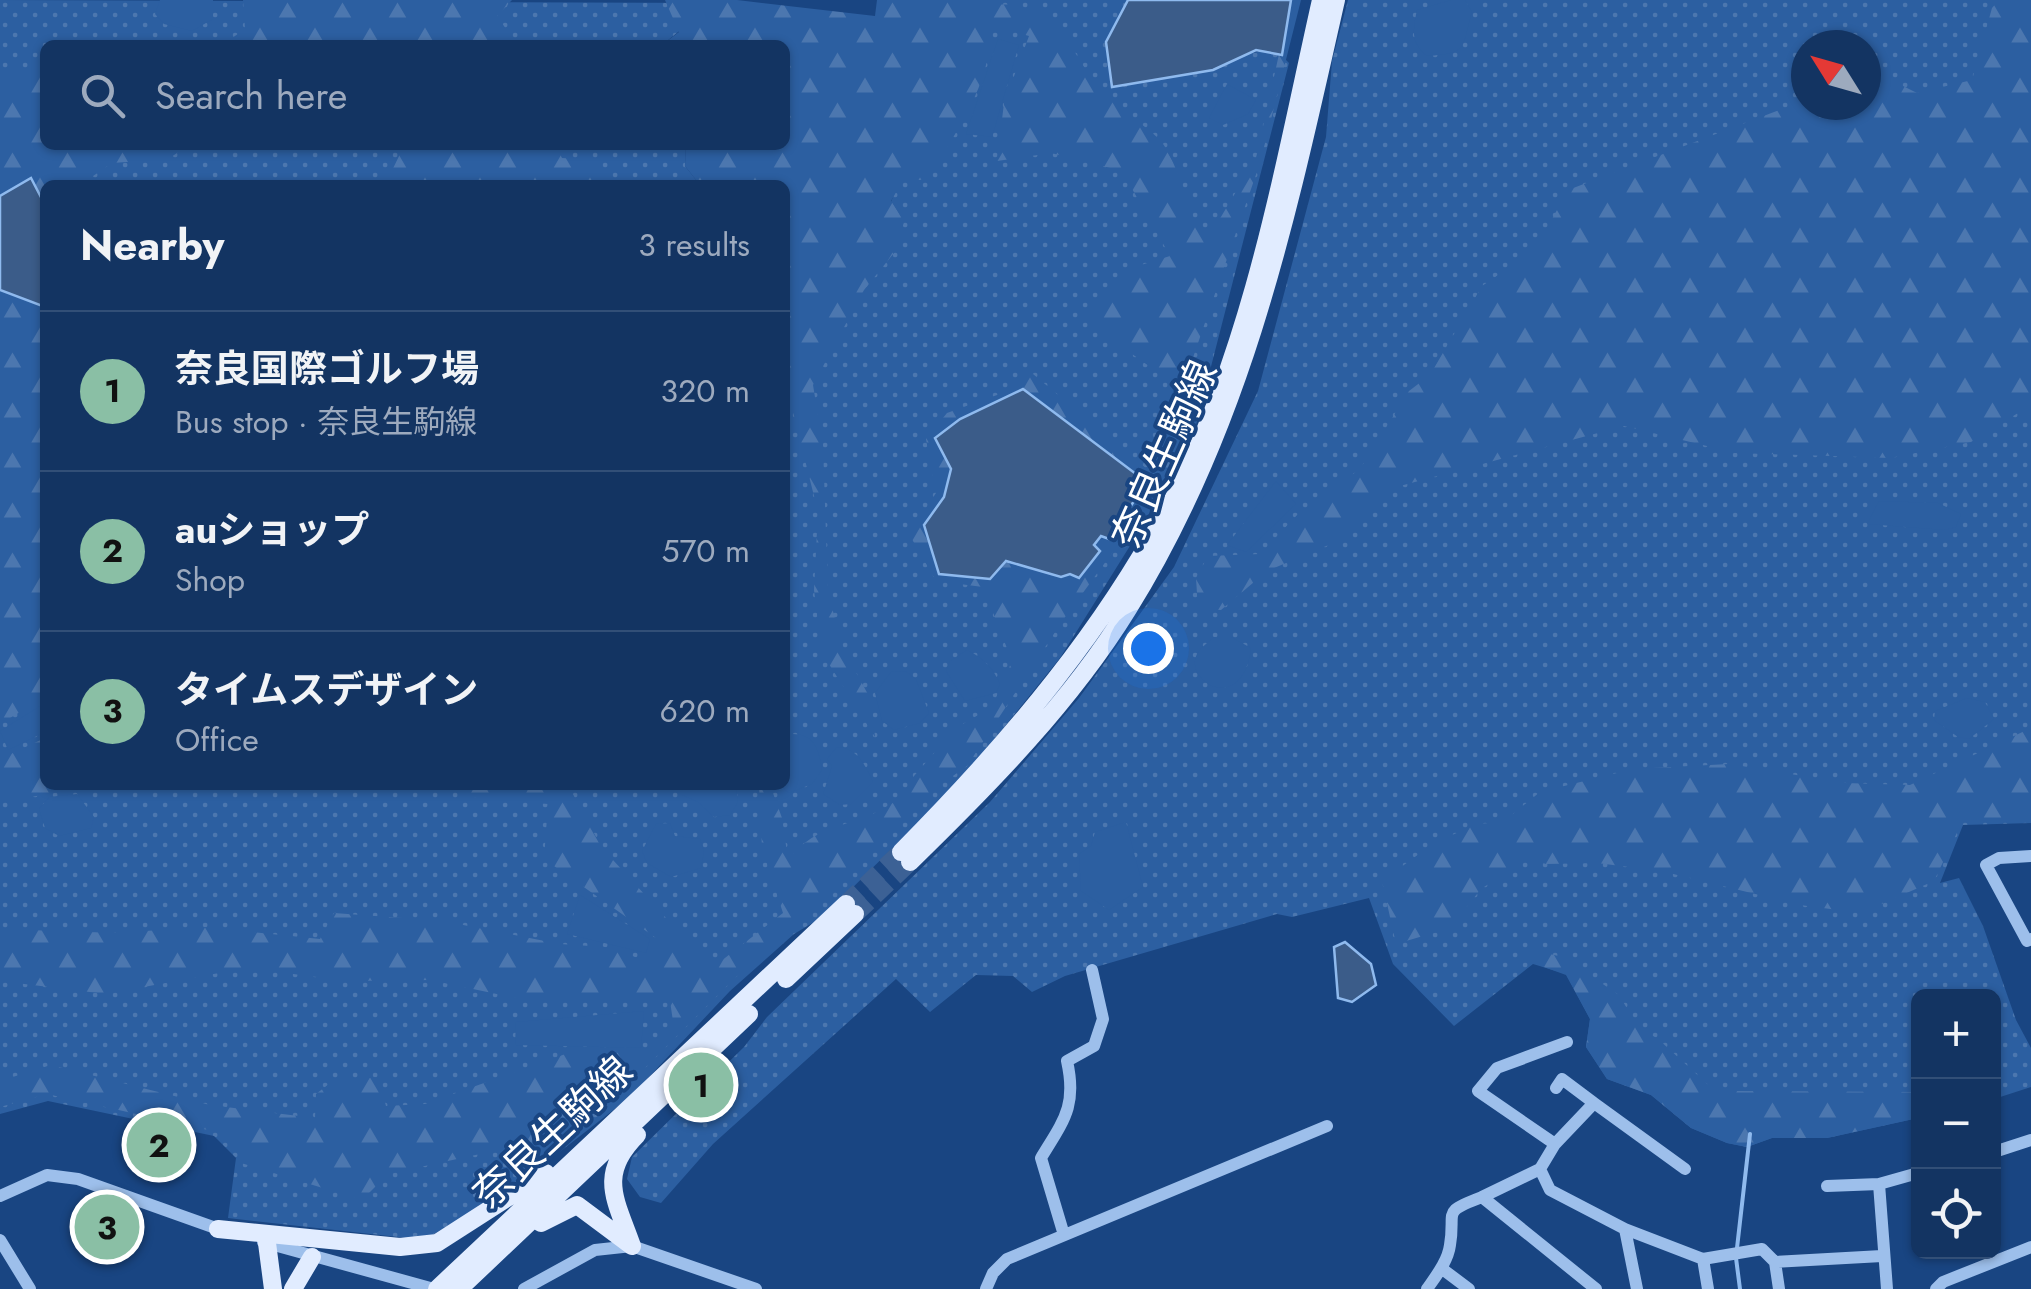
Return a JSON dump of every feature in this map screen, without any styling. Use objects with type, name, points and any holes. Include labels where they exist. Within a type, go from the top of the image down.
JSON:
[{"type":"main road","name":"奈良生駒線","points":[[1321,0],[1250,298],[1228,367],[1180,484],[1120,590],[1066,669],[906,857],[1010,761],[1057,704],[1126,612],[1171,535],[1222,424],[1267,292],[1336,0]]},
{"type":"main road","name":"奈良生駒線","points":[[436,1289],[851,909],[742,1021],[459,1289]]},
{"type":"main road","points":[[632,1246],[612,1182],[618,1157],[742,1021]]},
{"type":"main road","points":[[218,1229],[400,1247],[436,1242],[589,1145]]},
{"type":"main road","points":[[503,1247],[562,1210],[577,1205],[632,1246]]},
{"type":"main road","points":[[267,1243],[273,1289]]},
{"type":"main road","points":[[293,1289],[312,1256]]},
{"type":"street","points":[[2031,856],[1999,858],[1986,865],[2027,940],[2031,939]]},
{"type":"street","points":[[1064,1235],[1041,1158],[1065,1122],[1074,1090],[1066,1060],[1094,1046],[1103,1019],[1092,970]]},
{"type":"street","points":[[1555,1144],[1478,1091],[1498,1068],[1566,1042]]},
{"type":"street","points":[[1556,1088],[1562,1079],[1685,1169]]},
{"type":"street","points":[[1427,1289],[1451,1243],[1448,1221],[1457,1207],[1540,1169],[1555,1144],[1594,1103]]},
{"type":"street","points":[[986,1289],[993,1273],[1007,1259],[1327,1126]]},
{"type":"street","points":[[2001,1150],[2031,1140]]},
{"type":"street","points":[[1540,1169],[1550,1190],[1625,1229],[1703,1260],[1762,1249],[1775,1262],[1779,1289]]},
{"type":"street","points":[[1827,1186],[1879,1184],[1911,1174]]},
{"type":"street","points":[[0,1196],[47,1176],[78,1179],[218,1229],[436,1289]]},
{"type":"street","points":[[1879,1184],[1887,1289]]},
{"type":"street","points":[[1482,1197],[1596,1289]]},
{"type":"street","points":[[1625,1229],[1637,1289]]},
{"type":"street","points":[[0,1240],[26,1287]]},
{"type":"street","points":[[528,1288],[595,1250],[632,1246],[756,1289]]},
{"type":"street","points":[[1936,1289],[1943,1282],[2031,1247]]},
{"type":"street","points":[[1775,1262],[1882,1256]]},
{"type":"street","points":[[1703,1260],[1708,1289]]},
{"type":"street","points":[[1441,1268],[1469,1289]]},
{"type":"green space","points":[[0,0],[714,3],[668,40],[40,40],[40,150],[686,150],[685,166],[696,180],[40,180],[40,790],[790,790],[790,245],[891,202],[973,0],[1128,0],[1106,42],[1213,70],[1262,51],[1281,56],[1289,63],[1196,425],[1143,525],[1060,658],[963,778],[824,916],[794,934],[730,991],[630,1097],[516,1186],[432,1235],[407,1238],[228,1218],[236,1158],[214,1136],[48,1101],[0,1114]]},
{"type":"green space","points":[[160,0],[213,0],[213,19],[192,31],[164,24],[155,14]]},
{"type":"green space","points":[[243,0],[512,0],[497,16],[514,40],[229,40],[245,29]]},
{"type":"green space","points":[[665,0],[737,0],[875,16],[877,0],[988,0],[993,5],[1031,10],[1057,28],[1108,98],[1164,145],[1198,230],[1212,232],[1256,158],[1291,0],[1301,0],[1260,163],[1187,375],[1185,412],[1167,478],[1063,620],[967,766],[933,790],[856,865],[832,895],[735,978],[621,1092],[559,1137],[388,1174],[362,1200],[241,1163],[240,1156],[217,1132],[47,1094],[0,1107],[0,1081],[51,1065],[210,1105],[315,1118],[316,1094],[343,1073],[351,1080],[378,1077],[386,1106],[425,1104],[585,1047],[649,1053],[674,1028],[670,1001],[521,999],[430,980],[348,981],[246,968],[106,994],[0,981],[0,929],[116,933],[204,927],[320,939],[334,913],[443,921],[560,944],[605,947],[650,962],[656,938],[544,859],[548,804],[469,797],[453,790],[571,790],[602,848],[712,968],[783,913],[762,848],[759,790],[772,790],[782,818],[788,859],[819,834],[870,815],[908,794],[914,776],[956,728],[992,707],[1012,661],[983,587],[936,581],[909,534],[936,493],[926,439],[947,413],[1011,390],[1033,374],[1153,474],[1181,389],[1086,321],[1128,269],[1170,256],[1122,171],[1051,153],[997,161],[1004,103],[1029,36],[991,25],[986,67],[971,106],[927,179],[902,182],[891,201],[904,221],[898,248],[864,290],[813,385],[823,446],[828,593],[843,648],[871,700],[875,737],[822,653],[814,590],[818,512],[790,400],[790,180],[696,180],[685,166],[686,150],[790,150],[790,40],[669,40],[679,32]],"holes":[[[1023,389],[1136,474],[1108,539],[1101,536],[1061,577],[1006,561],[924,525],[944,497],[951,468],[935,438],[960,419]]]},
{"type":"green space","points":[[1348,0],[2031,0],[2031,823],[1963,825],[1940,883],[1959,878],[1983,926],[2016,1020],[2031,1048],[2031,1087],[2001,1097],[2001,989],[1911,989],[1911,1120],[1827,1138],[1772,1138],[1747,1147],[1727,1143],[1691,1128],[1651,1095],[1607,1079],[1586,1047],[1590,1019],[1566,974],[1533,964],[1454,1026],[1393,964],[1369,898],[1292,917],[1277,914],[1065,976],[1032,992],[1013,976],[976,975],[930,1012],[896,979],[713,1144],[661,1203],[640,1197],[627,1179],[632,1157],[744,1047],[767,1017],[990,802],[1079,698],[1174,567],[1258,391],[1326,137],[1332,61]]},
{"type":"green space","points":[[1465,0],[1472,12],[1464,41],[1457,51],[1427,56],[1415,41],[1417,10]]},
{"type":"green space","points":[[1999,0],[2031,0],[2031,405],[1971,442],[1890,458],[1736,453],[1624,426],[1385,490],[1331,544],[1267,571],[1221,610],[1198,609],[1196,578],[1208,556],[1260,554],[1299,513],[1360,469],[1409,391],[1430,375],[1482,286],[1535,250],[1568,190],[1791,106],[1791,120],[1881,120],[1881,75],[1917,93],[1972,80],[1992,8]]},
{"type":"green space","points":[[998,39],[1019,45],[992,137],[966,134]]},
{"type":"green space","points":[[40,65],[40,150],[182,150],[168,159],[112,163],[87,180],[40,180],[40,196],[31,179],[0,196],[0,75]]},
{"type":"green space","points":[[1227,84],[1256,100],[1248,114],[1223,125],[1209,118]]},
{"type":"green space","points":[[558,150],[562,158],[597,160],[608,180],[387,180],[401,152]]},
{"type":"green space","points":[[0,290],[40,305],[40,700],[0,724]]},
{"type":"green space","points":[[1276,481],[1296,504],[1246,552],[1227,545]]},
{"type":"green space","points":[[1879,501],[1938,503],[1961,514],[1956,527],[1945,530],[1867,524]]},
{"type":"green space","points":[[1214,637],[1231,637],[1251,648],[1246,669],[1237,682],[1227,687],[1206,682],[1195,665],[1198,652]]},
{"type":"green space","points":[[967,650],[994,673],[1000,684],[996,693],[965,701],[946,671],[950,661]]},
{"type":"green space","points":[[905,671],[916,679],[929,713],[920,723],[894,730],[882,721],[875,693],[891,672]]},
{"type":"green space","points":[[1967,698],[1985,702],[1994,719],[1969,739],[1958,737],[1934,720],[1935,711]]},
{"type":"green space","points":[[40,706],[40,734],[8,750],[0,731]]},
{"type":"green space","points":[[2031,728],[2031,820],[1963,820],[1934,881],[1861,913],[1800,905],[1661,871],[1597,863],[1546,864],[1528,858],[1481,889],[1450,928],[1396,944],[1382,881],[1434,843],[1477,824],[1503,822],[1540,792],[1633,769],[1729,764],[1845,783],[1910,785]]},
{"type":"green space","points":[[790,735],[811,740],[822,770],[812,784],[789,793],[786,790],[790,790]]},
{"type":"green space","points":[[40,740],[40,790],[68,790],[0,803],[0,759]]},
{"type":"green space","points":[[837,747],[856,754],[873,782],[851,804],[840,805],[823,794],[832,766],[827,759]]},
{"type":"green space","points":[[682,790],[737,790],[738,802],[730,815],[714,817],[698,802],[682,795]]},
{"type":"green space","points":[[77,794],[94,817],[91,828],[59,836],[45,828],[39,809],[49,797]]},
{"type":"green space","points":[[1126,822],[1143,887],[1109,910],[1081,891],[1079,854],[1091,846],[1095,832]]},
{"type":"green space","points":[[670,823],[675,836],[700,839],[704,852],[701,868],[671,877],[647,863],[642,851],[656,824]]},
{"type":"green space","points":[[580,895],[650,939],[646,953],[567,934]]},
{"type":"green space","points":[[1523,948],[1563,957],[1619,995],[1640,1030],[1657,1038],[1715,1091],[1911,1092],[1911,1120],[1827,1138],[1772,1138],[1747,1147],[1727,1143],[1691,1128],[1651,1095],[1607,1079],[1586,1047],[1590,1019],[1566,975],[1533,963]]},
{"type":"green space","points":[[644,1011],[641,1048],[515,1045],[516,1022]]},
{"type":"shaded area","points":[[1128,0],[1291,0],[1282,55],[1256,50],[1213,70],[1112,87],[1106,42]]},
{"type":"shaded area","points":[[31,178],[40,195],[40,305],[0,290],[0,196]]},
{"type":"shaded area","points":[[1023,389],[1136,474],[1142,489],[1109,539],[1101,536],[1094,545],[1100,551],[1079,578],[1070,574],[1061,577],[1006,561],[990,579],[939,574],[924,525],[944,497],[951,469],[935,438],[960,419]]},
{"type":"shaded area","points":[[1345,942],[1371,964],[1376,985],[1352,1002],[1338,998],[1334,947]]},
{"type":"waterway","points":[[1737,1248],[1750,1134]]},
{"type":"waterway","points":[[1736,1258],[1740,1289]]},
{"type":"tunnel","points":[[846,904],[901,852]]},
{"type":"tunnel","points":[[855,914],[910,862]]},
{"type":"place","name":"奈良国際ゴルフ場","points":[[701,1085]]},
{"type":"place","name":"auショップ","points":[[159,1145]]},
{"type":"place","name":"タイムスデザイン","points":[[107,1227]]}]
